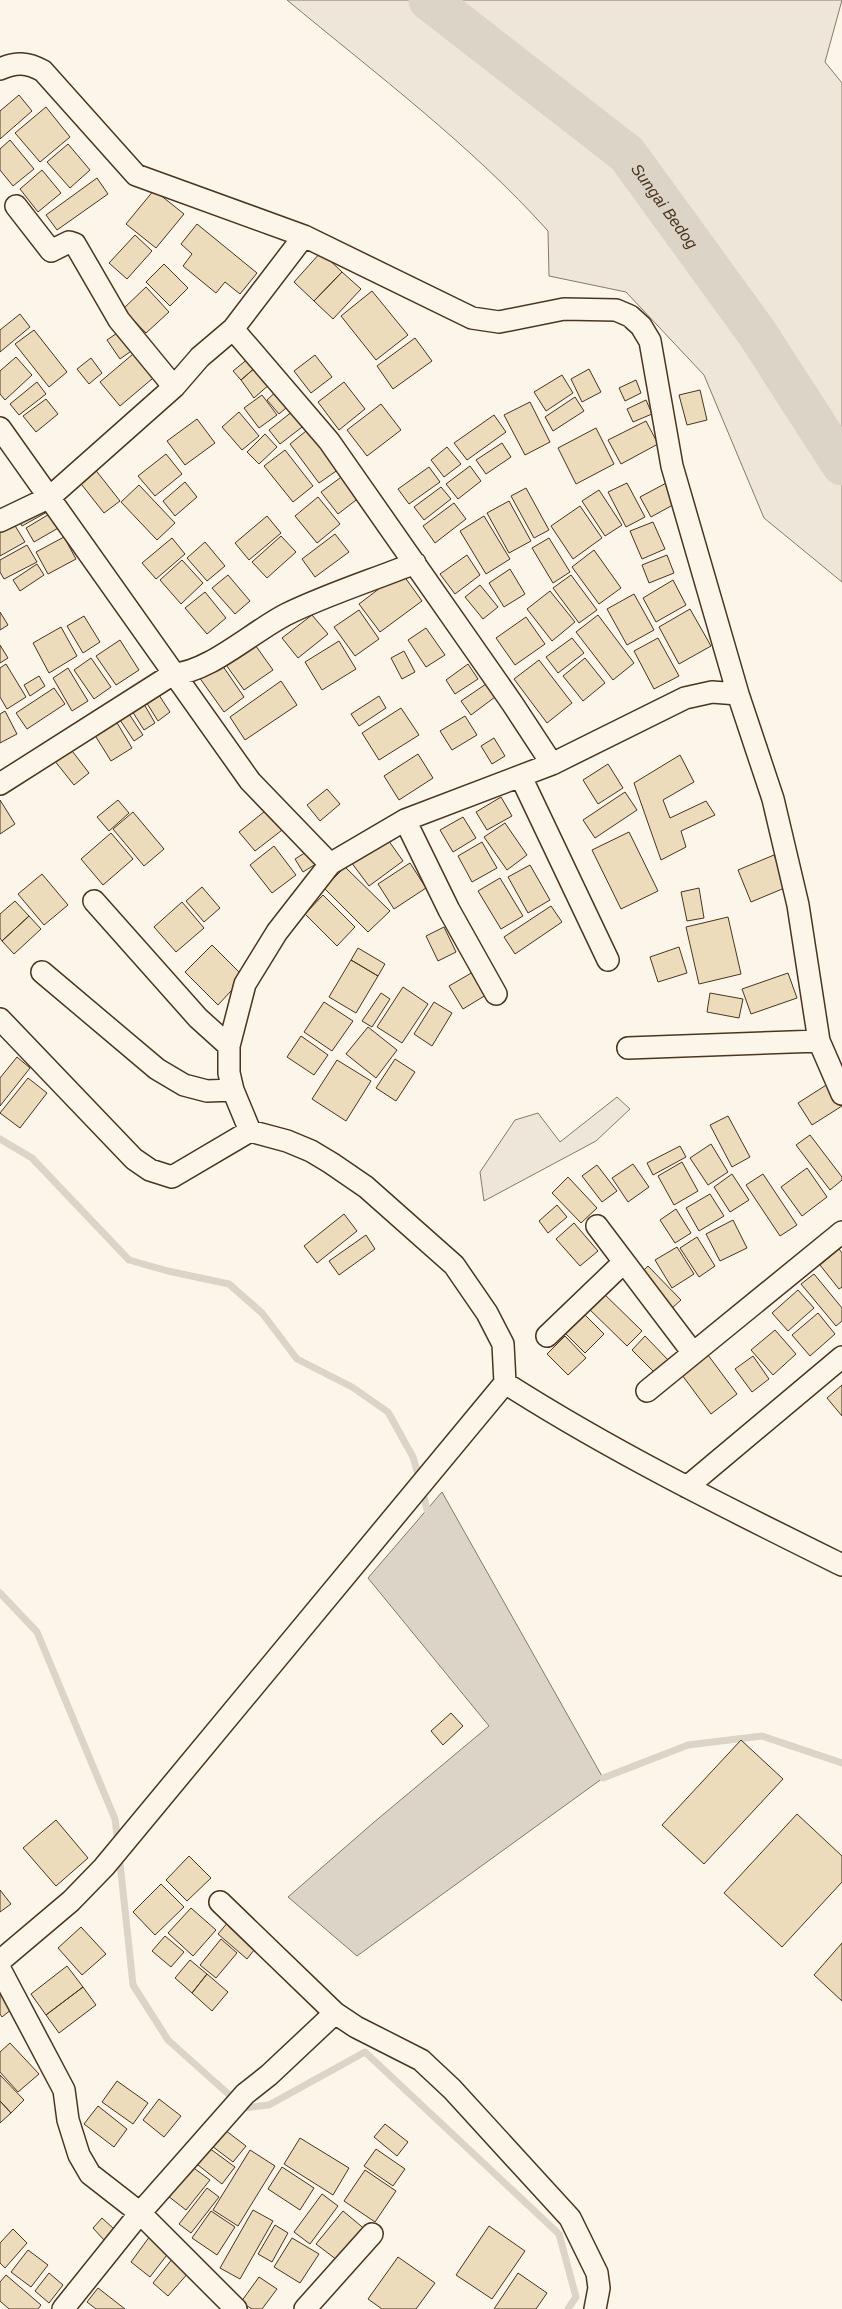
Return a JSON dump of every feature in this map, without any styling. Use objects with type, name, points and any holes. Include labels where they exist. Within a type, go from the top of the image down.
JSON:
[{"type":"street","points":[[0,69],[11,64],[24,63],[42,71],[136,175],[304,236],[472,318],[499,322],[564,309],[600,308],[616,310],[630,316],[641,326],[650,342],[672,466],[695,540],[738,694],[773,799],[798,905],[819,1041],[842,1094]]},
{"type":"street","points":[[16,206],[51,251],[69,242],[75,244],[119,320],[174,387]]},
{"type":"street","points":[[0,521],[50,497],[174,387],[200,357],[233,329],[304,236]]},
{"type":"street","points":[[233,329],[329,441],[552,764]]},
{"type":"street","points":[[0,428],[250,781],[330,864]]},
{"type":"street","points":[[0,784],[173,674],[185,674],[199,669],[288,613],[415,563]]},
{"type":"street","points":[[250,1131],[233,1090],[229,1073],[229,1046],[245,984],[277,932],[330,864],[405,820],[552,764],[685,698],[712,692],[738,694]]},
{"type":"street","points":[[521,777],[608,960]]},
{"type":"street","points":[[405,820],[449,910],[496,994]]},
{"type":"street","points":[[94,901],[198,1018],[229,1046]]},
{"type":"street","points":[[42,972],[157,1069],[184,1085],[207,1091],[233,1090]]},
{"type":"street","points":[[0,1019],[134,1160],[150,1170],[172,1177],[250,1131],[287,1141],[311,1151],[331,1162],[366,1187],[454,1265],[487,1313],[503,1344],[505,1383],[104,1867],[70,1901],[0,1961]]},
{"type":"street","points":[[628,1048],[819,1041]]},
{"type":"street","points":[[597,1226],[623,1263],[693,1353]]},
{"type":"street","points":[[647,1391],[842,1232]]},
{"type":"street","points":[[547,1336],[623,1263]]},
{"type":"street","points":[[687,1487],[842,1358]]},
{"type":"street","points":[[505,1383],[565,1421],[687,1487],[842,1565]]},
{"type":"street","points":[[220,1902],[335,2013],[356,2028],[421,2060],[452,2089],[570,2218],[597,2272],[599,2288],[595,2309]]},
{"type":"street","points":[[0,1969],[64,2090],[73,2139],[90,2174],[140,2214],[236,2309]]},
{"type":"street","points":[[63,2309],[140,2214],[246,2094],[269,2076],[335,2013]]},
{"type":"street","points":[[305,2309],[372,2234]]},
{"type":"shaded area","points":[[287,0],[842,0],[825,62],[842,83],[842,582],[764,518],[704,375],[626,292],[549,276],[548,231],[518,199],[422,111]]},
{"type":"shaded area","points":[[617,1097],[630,1109],[596,1141],[484,1201],[480,1172],[515,1120],[538,1113],[560,1142]]},
{"type":"shaded area","points":[[442,1492],[603,1778],[357,1956],[288,1897],[489,1726],[368,1578]]},
{"type":"building","points":[[19,95],[32,111],[0,139],[0,111]]},
{"type":"building","points":[[46,107],[70,137],[40,162],[15,133]]},
{"type":"building","points":[[10,140],[34,169],[13,186],[0,170],[0,149]]},
{"type":"building","points":[[68,144],[90,170],[70,188],[47,162]]},
{"type":"building","points":[[42,170],[61,193],[38,212],[20,189]]},
{"type":"building","points":[[97,178],[108,194],[57,230],[46,215]]},
{"type":"building","points":[[154,190],[184,214],[156,248],[126,224]]},
{"type":"building","points":[[197,224],[257,273],[240,294],[225,282],[216,293],[183,266],[192,254],[181,244]]},
{"type":"building","points":[[135,235],[152,251],[127,279],[109,263]]},
{"type":"building","points":[[321,252],[342,272],[314,301],[294,282]]},
{"type":"building","points":[[164,264],[188,288],[170,306],[146,282]]},
{"type":"building","points":[[342,272],[361,289],[333,319],[314,301]]},
{"type":"building","points":[[146,287],[169,312],[146,333],[123,309]]},
{"type":"building","points":[[372,291],[408,335],[376,360],[341,316]]},
{"type":"building","points":[[20,314],[30,327],[0,352],[0,330]]},
{"type":"building","points":[[34,330],[67,372],[49,387],[15,344]]},
{"type":"building","points":[[120,331],[134,349],[120,359],[107,340]]},
{"type":"building","points":[[415,338],[432,361],[393,389],[377,366]]},
{"type":"building","points":[[139,349],[159,373],[120,406],[100,382]]},
{"type":"building","points":[[315,355],[332,377],[311,393],[294,371]]},
{"type":"building","points":[[16,357],[32,375],[5,400],[0,394],[0,371]]},
{"type":"building","points":[[91,358],[102,373],[89,384],[77,369]]},
{"type":"building","points":[[249,358],[257,366],[241,380],[233,371]]},
{"type":"building","points":[[257,366],[271,383],[254,398],[241,380]]},
{"type":"building","points":[[589,369],[601,392],[582,402],[571,379]]},
{"type":"building","points":[[562,375],[573,393],[546,411],[534,392]]},
{"type":"building","points":[[636,380],[641,393],[625,401],[619,388]]},
{"type":"building","points":[[37,382],[46,394],[19,415],[10,404]]},
{"type":"building","points":[[344,382],[365,409],[339,430],[318,402]]},
{"type":"building","points":[[280,388],[293,402],[279,414],[267,400]]},
{"type":"building","points":[[700,390],[707,420],[687,425],[679,395]]},
{"type":"building","points":[[262,395],[277,415],[259,428],[244,408]]},
{"type":"building","points":[[575,397],[584,411],[553,431],[545,417]]},
{"type":"building","points":[[46,399],[58,414],[36,432],[23,416]]},
{"type":"building","points":[[646,400],[652,414],[633,422],[627,409]]},
{"type":"building","points":[[530,402],[550,442],[525,455],[504,415]]},
{"type":"building","points":[[381,404],[401,430],[367,456],[347,430]]},
{"type":"building","points":[[298,407],[310,421],[280,444],[269,430]]},
{"type":"building","points":[[239,412],[259,436],[242,450],[222,427]]},
{"type":"building","points":[[494,415],[506,432],[467,460],[454,443]]},
{"type":"building","points":[[197,419],[215,443],[185,465],[167,441]]},
{"type":"building","points":[[646,421],[658,444],[621,464],[608,440]]},
{"type":"building","points":[[311,427],[342,467],[319,483],[290,444]]},
{"type":"building","points":[[596,428],[614,464],[576,484],[558,448]]},
{"type":"building","points":[[265,434],[277,447],[259,464],[247,452]]},
{"type":"building","points":[[502,443],[511,457],[486,474],[476,460]]},
{"type":"building","points":[[447,447],[461,464],[444,477],[431,460]]},
{"type":"building","points":[[285,450],[313,486],[293,502],[264,466]]},
{"type":"building","points":[[166,454],[182,474],[155,496],[138,476]]},
{"type":"building","points":[[470,466],[481,481],[458,499],[446,484]]},
{"type":"building","points":[[429,467],[440,482],[409,504],[398,489]]},
{"type":"building","points":[[94,468],[120,501],[104,513],[78,480]]},
{"type":"building","points":[[344,475],[360,497],[338,514],[321,492]]},
{"type":"building","points":[[670,481],[680,501],[651,517],[640,497]]},
{"type":"building","points":[[185,482],[197,497],[175,516],[163,501]]},
{"type":"building","points":[[627,483],[645,517],[626,527],[608,492]]},
{"type":"building","points":[[139,485],[175,523],[157,540],[121,502]]},
{"type":"building","points":[[441,487],[451,499],[424,520],[414,507]]},
{"type":"building","points":[[526,488],[549,530],[534,538],[511,496]]},
{"type":"building","points":[[599,490],[622,525],[605,536],[582,501]]},
{"type":"building","points":[[318,497],[340,524],[317,543],[295,516]]},
{"type":"building","points":[[509,501],[531,541],[509,553],[487,513]]},
{"type":"building","points":[[44,502],[49,511],[22,526],[17,517]]},
{"type":"building","points":[[454,503],[466,519],[435,543],[423,526]]},
{"type":"building","points":[[580,506],[602,538],[573,559],[551,526]]},
{"type":"building","points":[[51,513],[60,527],[34,542],[26,528]]},
{"type":"building","points":[[267,516],[281,533],[249,560],[235,543]]},
{"type":"building","points":[[484,516],[510,559],[486,574],[460,531]]},
{"type":"building","points":[[653,522],[665,549],[642,559],[630,531]]},
{"type":"building","points":[[14,524],[25,542],[0,556],[0,532]]},
{"type":"building","points":[[335,534],[349,552],[315,577],[302,559]]},
{"type":"building","points":[[281,536],[296,552],[267,578],[252,562]]},
{"type":"building","points":[[64,537],[76,559],[48,574],[36,552]]},
{"type":"building","points":[[172,538],[185,554],[156,579],[142,563]]},
{"type":"building","points":[[549,538],[570,572],[553,583],[532,548]]},
{"type":"building","points":[[205,542],[225,566],[207,581],[187,558]]},
{"type":"building","points":[[27,545],[37,562],[4,579],[0,572],[0,560]]},
{"type":"building","points":[[594,550],[621,588],[599,604],[572,567]]},
{"type":"building","points":[[467,555],[480,575],[455,594],[440,574]]},
{"type":"building","points":[[667,555],[674,573],[649,583],[642,565]]},
{"type":"building","points":[[182,560],[203,583],[181,604],[160,580]]},
{"type":"building","points":[[37,564],[44,575],[20,591],[13,580]]},
{"type":"building","points":[[510,569],[525,594],[504,607],[489,583]]},
{"type":"building","points":[[401,572],[422,601],[380,632],[359,604]]},
{"type":"building","points":[[228,575],[250,601],[235,614],[212,588]]},
{"type":"building","points":[[571,575],[597,610],[579,623],[553,588]]},
{"type":"building","points":[[673,580],[686,605],[656,622],[643,598]]},
{"type":"building","points":[[480,585],[498,607],[483,619],[465,597]]},
{"type":"building","points":[[550,591],[575,622],[552,641],[527,609]]},
{"type":"building","points":[[205,592],[226,618],[207,634],[185,608]]},
{"type":"building","points":[[634,594],[654,630],[627,645],[607,609]]},
{"type":"building","points":[[690,609],[711,646],[679,664],[659,627]]},
{"type":"building","points":[[359,610],[379,639],[355,656],[334,627]]},
{"type":"building","points":[[0,612],[8,625],[0,630]]},
{"type":"building","points":[[312,615],[328,634],[298,658],[282,638]]},
{"type":"building","points":[[598,615],[634,663],[613,680],[576,632]]},
{"type":"building","points":[[84,616],[100,642],[83,653],[67,626]]},
{"type":"building","points":[[526,617],[545,644],[515,665],[496,638]]},
{"type":"building","points":[[61,627],[77,656],[49,673],[33,643]]},
{"type":"building","points":[[426,628],[445,655],[426,667],[408,640]]},
{"type":"building","points":[[572,638],[584,653],[558,673],[546,657]]},
{"type":"building","points":[[658,638],[679,676],[654,689],[634,651]]},
{"type":"building","points":[[120,640],[139,670],[116,685],[96,656]]},
{"type":"building","points":[[339,641],[356,669],[322,690],[305,662]]},
{"type":"building","points":[[253,642],[273,670],[244,690],[224,662]]},
{"type":"building","points":[[0,645],[8,658],[0,663]]},
{"type":"building","points":[[404,651],[415,672],[402,679],[391,658]]},
{"type":"building","points":[[91,658],[111,687],[94,699],[74,670]]},
{"type":"building","points":[[585,658],[605,683],[583,701],[563,676]]},
{"type":"building","points":[[539,660],[572,703],[547,723],[514,679]]},
{"type":"building","points":[[220,662],[244,697],[224,712],[199,677]]},
{"type":"building","points":[[6,664],[26,697],[7,709],[0,697],[0,668]]},
{"type":"building","points":[[468,664],[478,679],[455,694],[446,680]]},
{"type":"building","points":[[68,668],[88,701],[72,711],[53,678]]},
{"type":"building","points":[[39,676],[45,686],[30,696],[24,685]]},
{"type":"building","points":[[281,681],[297,705],[245,740],[230,717]]},
{"type":"building","points":[[486,684],[495,697],[471,715],[461,701]]},
{"type":"building","points":[[54,688],[65,704],[27,729],[16,713]]},
{"type":"building","points":[[155,689],[170,712],[158,721],[143,697]]},
{"type":"building","points":[[379,696],[386,708],[359,726],[351,714]]},
{"type":"building","points":[[141,699],[155,723],[144,730],[129,706]]},
{"type":"building","points":[[125,708],[143,735],[134,741],[116,714]]},
{"type":"building","points":[[401,708],[419,735],[379,760],[362,733]]},
{"type":"building","points":[[5,711],[17,734],[0,743],[0,714]]},
{"type":"building","points":[[113,716],[132,748],[111,761],[91,729]]},
{"type":"building","points":[[465,716],[477,735],[452,750],[440,731]]},
{"type":"building","points":[[494,738],[505,756],[492,764],[481,746]]},
{"type":"building","points":[[66,743],[89,773],[74,785],[50,755]]},
{"type":"building","points":[[418,754],[433,778],[399,800],[384,776]]},
{"type":"building","points":[[680,755],[694,782],[663,800],[670,818],[706,801],[715,815],[681,831],[686,847],[661,860],[634,783]]},
{"type":"building","points":[[608,764],[623,788],[598,804],[583,780]]},
{"type":"building","points":[[327,789],[340,804],[320,821],[307,805]]},
{"type":"building","points":[[625,792],[637,810],[595,838],[583,820]]},
{"type":"building","points":[[501,797],[512,816],[487,830],[476,812]]},
{"type":"building","points":[[0,800],[15,824],[0,834]]},
{"type":"building","points":[[118,800],[129,813],[109,831],[97,817]]},
{"type":"building","points":[[270,807],[286,827],[255,851],[239,832]]},
{"type":"building","points":[[133,812],[164,849],[144,866],[113,829]]},
{"type":"building","points":[[463,817],[476,838],[453,852],[440,830]]},
{"type":"building","points":[[505,823],[527,855],[507,870],[484,837]]},
{"type":"building","points":[[629,832],[658,891],[621,909],[592,850]]},
{"type":"building","points":[[111,833],[133,859],[103,885],[81,859]]},
{"type":"building","points":[[386,837],[403,861],[369,886],[351,862]]},
{"type":"building","points":[[482,842],[497,868],[472,882],[458,856]]},
{"type":"building","points":[[274,846],[296,875],[272,893],[250,865]]},
{"type":"building","points":[[311,849],[319,862],[303,872],[295,859]]},
{"type":"building","points":[[774,855],[787,887],[751,902],[738,870]]},
{"type":"building","points":[[410,863],[426,888],[394,909],[378,884]]},
{"type":"building","points":[[530,865],[550,900],[528,913],[508,877]]},
{"type":"building","points":[[345,867],[390,911],[368,932],[324,888]]},
{"type":"building","points":[[42,874],[68,905],[44,925],[18,894]]},
{"type":"building","points":[[500,878],[523,916],[501,929],[478,891]]},
{"type":"building","points":[[202,887],[220,908],[204,922],[186,901]]},
{"type":"building","points":[[699,888],[704,918],[687,921],[681,892]]},
{"type":"building","points":[[323,895],[355,927],[337,946],[305,914]]},
{"type":"building","points":[[15,901],[29,916],[2,941],[0,938],[0,914]]},
{"type":"building","points":[[182,902],[204,928],[176,952],[154,927]]},
{"type":"building","points":[[551,906],[562,922],[515,954],[504,937]]},
{"type":"building","points":[[29,916],[41,929],[14,954],[2,941]]},
{"type":"building","points":[[728,917],[741,974],[699,984],[686,927]]},
{"type":"building","points":[[444,927],[456,952],[438,961],[426,936]]},
{"type":"building","points":[[212,945],[244,977],[218,1005],[185,972]]},
{"type":"building","points":[[679,947],[687,973],[658,982],[650,957]]},
{"type":"building","points":[[358,948],[385,964],[378,976],[351,960]]},
{"type":"building","points":[[351,960],[378,976],[356,1013],[329,997]]},
{"type":"building","points":[[473,972],[486,995],[463,1009],[449,986]]},
{"type":"building","points":[[788,973],[797,998],[751,1014],[742,989]]},
{"type":"building","points":[[403,987],[428,1004],[402,1043],[377,1027]]},
{"type":"building","points":[[381,993],[390,999],[372,1027],[362,1021]]},
{"type":"building","points":[[710,993],[743,999],[739,1018],[707,1012]]},
{"type":"building","points":[[324,1002],[353,1021],[332,1051],[304,1032]]},
{"type":"building","points":[[434,1002],[452,1013],[432,1046],[414,1034]]},
{"type":"building","points":[[368,1027],[397,1050],[376,1078],[346,1054]]},
{"type":"building","points":[[301,1036],[328,1055],[314,1075],[287,1057]]},
{"type":"building","points":[[17,1057],[30,1068],[0,1106],[0,1078]]},
{"type":"building","points":[[395,1059],[415,1072],[396,1101],[376,1088]]},
{"type":"building","points":[[337,1060],[371,1081],[346,1121],[312,1099]]},
{"type":"building","points":[[28,1078],[47,1093],[20,1128],[0,1113]]},
{"type":"building","points":[[831,1082],[842,1100],[842,1106],[812,1125],[798,1103]]},
{"type":"building","points":[[728,1116],[750,1157],[732,1167],[710,1125]]},
{"type":"building","points":[[810,1135],[842,1177],[842,1180],[830,1190],[796,1145]]},
{"type":"building","points":[[711,1144],[728,1172],[708,1185],[690,1158]]},
{"type":"building","points":[[680,1146],[686,1157],[653,1175],[647,1163]]},
{"type":"building","points":[[682,1162],[698,1191],[674,1205],[658,1176]]},
{"type":"building","points":[[633,1164],[649,1187],[628,1202],[612,1178]]},
{"type":"building","points":[[597,1165],[617,1191],[602,1202],[582,1176]]},
{"type":"building","points":[[807,1168],[827,1197],[802,1216],[781,1187]]},
{"type":"building","points":[[732,1174],[749,1200],[730,1212],[714,1187]]},
{"type":"building","points":[[763,1174],[797,1225],[780,1236],[746,1185]]},
{"type":"building","points":[[568,1177],[597,1208],[581,1223],[552,1193]]},
{"type":"building","points":[[710,1194],[724,1216],[699,1231],[686,1208]]},
{"type":"building","points":[[557,1205],[567,1217],[548,1233],[539,1221]]},
{"type":"building","points":[[676,1209],[691,1233],[675,1243],[660,1220]]},
{"type":"building","points":[[344,1214],[357,1231],[317,1263],[304,1246]]},
{"type":"building","points":[[733,1220],[747,1248],[720,1261],[706,1234]]},
{"type":"building","points":[[574,1223],[598,1251],[580,1266],[556,1239]]},
{"type":"building","points":[[366,1235],[375,1249],[339,1275],[329,1261]]},
{"type":"building","points":[[697,1237],[715,1266],[699,1277],[680,1248]]},
{"type":"building","points":[[677,1247],[694,1274],[672,1288],[655,1260]]},
{"type":"building","points":[[839,1249],[842,1253],[842,1287],[839,1289],[820,1265]]},
{"type":"building","points":[[648,1266],[681,1300],[671,1309],[638,1276]]},
{"type":"building","points":[[814,1274],[842,1308],[842,1321],[836,1326],[801,1284]]},
{"type":"building","points":[[599,1289],[642,1331],[627,1346],[584,1304]]},
{"type":"building","points":[[798,1290],[814,1308],[788,1331],[772,1313]]},
{"type":"building","points":[[583,1313],[604,1334],[585,1353],[564,1332]]},
{"type":"building","points":[[818,1313],[835,1334],[810,1356],[792,1335]]},
{"type":"building","points":[[775,1330],[796,1354],[773,1375],[751,1350]]},
{"type":"building","points":[[565,1336],[586,1358],[568,1375],[547,1354]]},
{"type":"building","points":[[645,1336],[672,1364],[659,1377],[632,1350]]},
{"type":"building","points":[[705,1351],[737,1394],[711,1414],[679,1371]]},
{"type":"building","points":[[753,1356],[769,1379],[752,1392],[735,1369]]},
{"type":"building","points":[[842,1385],[842,1416],[827,1398]]},
{"type":"building","points":[[451,1713],[463,1726],[443,1745],[431,1731]]},
{"type":"building","points":[[741,1740],[783,1779],[704,1864],[662,1825]]},
{"type":"building","points":[[797,1814],[842,1856],[842,1882],[782,1947],[724,1893]]},
{"type":"building","points":[[56,1820],[88,1858],[56,1886],[23,1848]]},
{"type":"building","points":[[189,1856],[211,1878],[187,1901],[166,1880]]},
{"type":"building","points":[[161,1884],[184,1907],[155,1935],[133,1912]]},
{"type":"building","points":[[0,1890],[11,1904],[0,1912]]},
{"type":"building","points":[[191,1908],[216,1930],[193,1956],[168,1933]]},
{"type":"building","points":[[229,1921],[258,1945],[247,1959],[218,1934]]},
{"type":"building","points":[[81,1927],[106,1954],[82,1975],[58,1948]]},
{"type":"building","points":[[165,1936],[184,1952],[171,1967],[152,1951]]},
{"type":"building","points":[[221,1939],[237,1953],[216,1978],[200,1965]]},
{"type":"building","points":[[842,1943],[842,2001],[814,1975]]},
{"type":"building","points":[[190,1960],[207,1974],[192,1993],[175,1978]]},
{"type":"building","points":[[67,1966],[83,1987],[46,2015],[31,1994]]},
{"type":"building","points":[[207,1974],[228,1992],[212,2011],[192,1993]]},
{"type":"building","points":[[0,1984],[17,2005],[2,2017],[0,2014]]},
{"type":"building","points":[[83,1987],[96,2005],[59,2033],[46,2015]]},
{"type":"building","points":[[10,2043],[39,2074],[18,2092],[0,2072],[0,2052]]},
{"type":"building","points":[[0,2075],[24,2100],[11,2113],[0,2101]]},
{"type":"building","points":[[117,2081],[148,2103],[133,2124],[102,2102]]},
{"type":"building","points":[[159,2099],[181,2116],[164,2137],[143,2120]]},
{"type":"building","points":[[0,2101],[11,2113],[0,2123]]},
{"type":"building","points":[[98,2106],[127,2129],[114,2147],[84,2124]]},
{"type":"building","points":[[385,2124],[408,2142],[397,2156],[374,2137]]},
{"type":"building","points":[[221,2127],[246,2146],[233,2162],[208,2143]]},
{"type":"building","points":[[300,2138],[349,2168],[333,2195],[284,2164]]},
{"type":"building","points":[[205,2145],[235,2167],[222,2184],[193,2161]]},
{"type":"building","points":[[376,2149],[405,2169],[393,2186],[364,2166]]},
{"type":"building","points":[[250,2150],[275,2166],[238,2226],[213,2210]]},
{"type":"building","points":[[191,2166],[210,2180],[186,2210],[168,2196]]},
{"type":"building","points":[[282,2167],[314,2188],[300,2210],[268,2189]]},
{"type":"building","points":[[365,2170],[396,2191],[375,2222],[344,2201]]},
{"type":"building","points":[[207,2188],[219,2197],[191,2233],[179,2224]]},
{"type":"building","points":[[322,2194],[338,2206],[310,2244],[294,2232]]},
{"type":"building","points":[[253,2210],[273,2221],[240,2279],[220,2268]]},
{"type":"building","points":[[211,2211],[235,2227],[217,2255],[192,2238]]},
{"type":"building","points":[[343,2211],[367,2231],[341,2263],[316,2244]]},
{"type":"building","points":[[102,2218],[114,2229],[104,2240],[93,2228]]},
{"type":"building","points":[[275,2225],[288,2233],[272,2262],[258,2254]]},
{"type":"building","points":[[489,2226],[525,2251],[492,2299],[456,2275]]},
{"type":"building","points":[[13,2229],[27,2243],[5,2268],[0,2263],[0,2243]]},
{"type":"building","points":[[150,2236],[170,2251],[150,2277],[131,2262]]},
{"type":"building","points":[[292,2238],[319,2254],[300,2283],[274,2267]]},
{"type":"building","points":[[28,2250],[48,2265],[31,2287],[11,2272]]},
{"type":"building","points":[[398,2257],[435,2283],[416,2309],[382,2309],[368,2299]]},
{"type":"building","points":[[173,2258],[189,2272],[168,2296],[153,2283]]},
{"type":"building","points":[[49,2273],[63,2285],[49,2303],[35,2291]]},
{"type":"building","points":[[518,2273],[547,2293],[536,2309],[494,2309]]},
{"type":"building","points":[[6,2275],[41,2305],[38,2309],[9,2309],[0,2301],[0,2282]]},
{"type":"building","points":[[259,2277],[277,2289],[262,2309],[252,2309],[241,2302]]},
{"type":"building","points":[[98,2288],[125,2309],[96,2309],[87,2302]]},
{"type":"waterway","name":"Sungai Bedog","points":[[429,0],[627,154],[757,333],[842,465]]},
{"type":"waterway","points":[[0,1139],[32,1158],[129,1260],[168,1271],[229,1284],[262,1313],[297,1359],[352,1387],[388,1412],[413,1457],[417,1471]]},
{"type":"waterway","points":[[424,1497],[427,1510]]},
{"type":"waterway","points":[[0,1593],[37,1632],[115,1819],[117,1835]]},
{"type":"waterway","points":[[603,1778],[688,1745],[762,1736],[842,1763]]},
{"type":"waterway","points":[[120,1863],[133,1985],[168,2040],[244,2108],[269,2105],[365,2052],[559,2234],[576,2297],[568,2309]]}]
